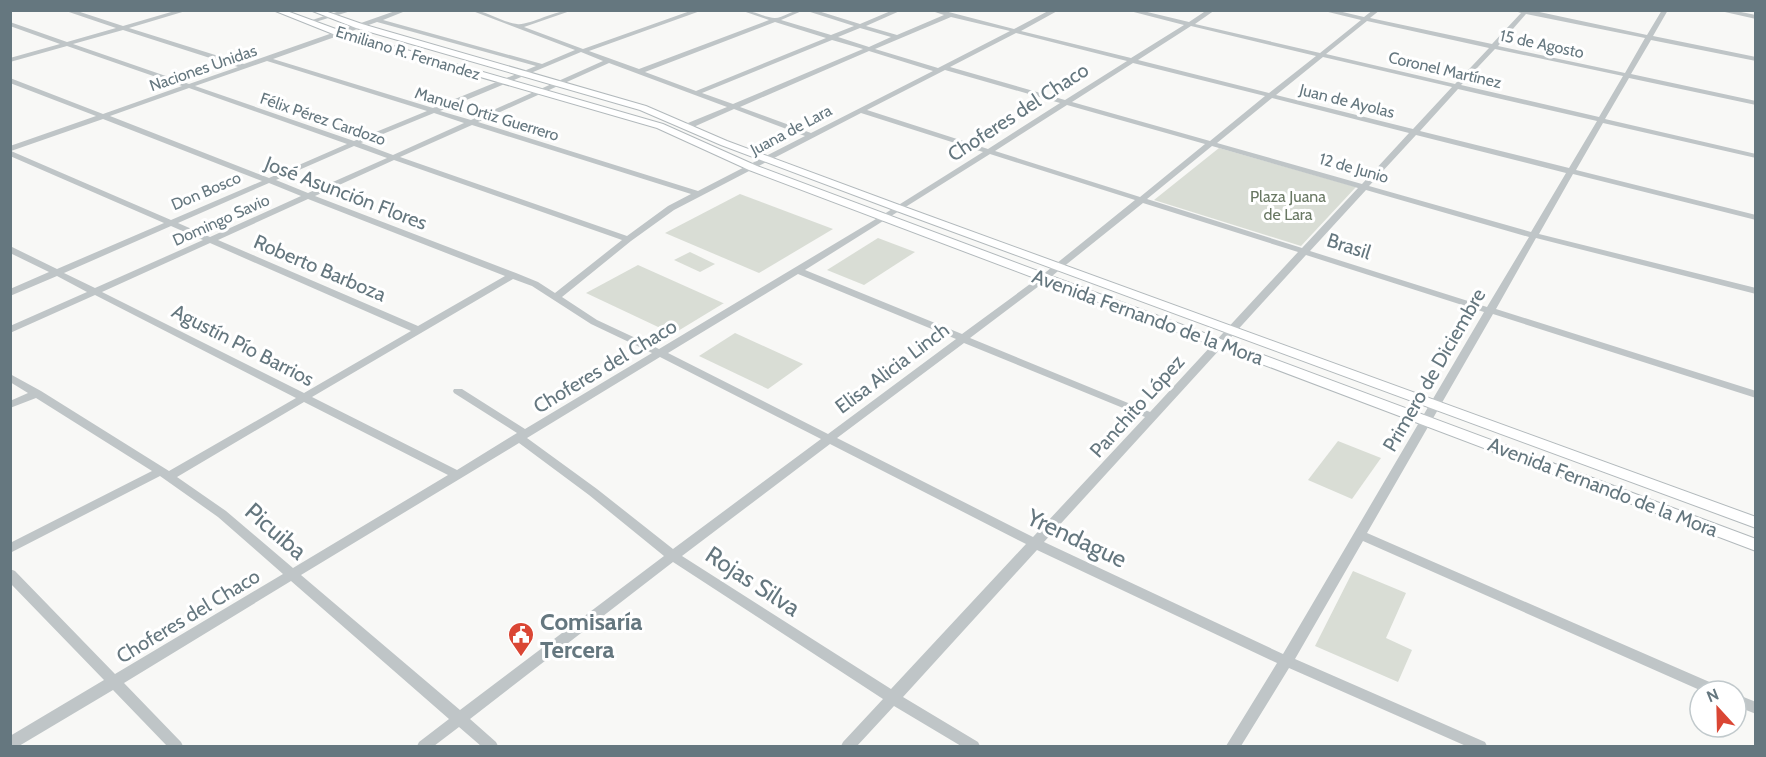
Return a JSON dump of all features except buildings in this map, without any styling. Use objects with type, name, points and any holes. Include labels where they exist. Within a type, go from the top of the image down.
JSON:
[{"type":"main road","name":"Emiliano R. Fernandez","points":[[276,10],[341,34],[540,92]]},
{"type":"main road","name":"Avenida Fernando de la Mora","points":[[313,10],[359,26],[643,108],[686,127],[898,208],[1755,523]]},
{"type":"main road","name":"Avenida Fernando de la Mora","points":[[540,92],[660,126],[753,168],[1755,545]]},
{"type":"street","points":[[66,10],[246,67]]},
{"type":"street","points":[[10,60],[186,10]]},
{"type":"street","points":[[309,22],[351,10]]},
{"type":"street","name":"Naciones Unidas","points":[[10,151],[405,10]]},
{"type":"street","points":[[473,10],[812,136]]},
{"type":"street","points":[[517,27],[570,10]]},
{"type":"street","name":"Don Bosco","points":[[10,293],[502,81],[582,50],[700,10]]},
{"type":"street","name":"12 de Junio","points":[[743,10],[942,70],[1213,143],[1533,235],[1755,291]]},
{"type":"street","points":[[638,72],[801,10]]},
{"type":"street","points":[[807,10],[897,37]]},
{"type":"street","points":[[696,93],[899,10]]},
{"type":"street","name":"Juan de Ayolas","points":[[932,10],[1755,218]]},
{"type":"street","name":"Juana de Lara","points":[[555,298],[664,212],[1056,10]]},
{"type":"street","name":"Coronel Martínez","points":[[1129,10],[1755,156]]},
{"type":"street","name":"Choferes del Chaco","points":[[10,744],[662,354],[884,218],[1212,10]]},
{"type":"street","name":"15 de Agosto","points":[[1323,10],[1755,103]]},
{"type":"street","name":"Elisa Alicia Linch","points":[[424,747],[673,556],[1044,278],[1274,96],[1377,10]]},
{"type":"street","name":"Primero de Diciembre","points":[[1233,747],[1286,661],[1665,10]]},
{"type":"street","points":[[1719,10],[1755,17]]},
{"type":"street","points":[[1523,11],[1755,58]]},
{"type":"street","name":"Panchito López","points":[[848,747],[1151,416],[1459,87],[1523,11]]},
{"type":"street","points":[[686,127],[949,15]]},
{"type":"street","points":[[377,20],[542,66]]},
{"type":"street","name":"Félix Pérez Cardozo","points":[[10,24],[628,239]]},
{"type":"street","name":"Manuel Ortiz Guerrero","points":[[268,59],[699,194]]},
{"type":"street","name":"Domingo Savio","points":[[10,330],[608,61]]},
{"type":"street","name":"José Asunción Flores","points":[[10,80],[535,284],[594,322],[662,354]]},
{"type":"street","name":"Brasil","points":[[862,111],[1755,395]]},
{"type":"street","name":"Roberto Barboza","points":[[10,151],[418,330]]},
{"type":"street","name":"Agustín Pío Barrios","points":[[10,249],[458,475]]},
{"type":"street","points":[[797,270],[1151,416]]},
{"type":"street","points":[[10,549],[165,474],[513,275]]},
{"type":"street","name":"Yrendague","points":[[662,354],[1036,544],[1286,661],[1480,747]]},
{"type":"street","name":"Picuiba","points":[[10,377],[165,474],[222,514],[491,747]]},
{"type":"street","name":"Rojas Silva","points":[[458,391],[523,436],[673,556],[973,747]]},
{"type":"street","points":[[10,405],[36,393]]},
{"type":"street","points":[[1359,534],[1689,679]]},
{"type":"street","points":[[10,574],[176,747]]},
{"type":"green space","name":"Plaza Juana de Lara","points":[[1219,148],[1356,187],[1301,246],[1154,200]]},
{"type":"green space","points":[[740,194],[833,229],[759,273],[665,233]]},
{"type":"green space","points":[[878,238],[915,252],[864,285],[827,270]]},
{"type":"green space","points":[[690,252],[715,264],[700,272],[674,260]]},
{"type":"green space","points":[[638,265],[724,303],[673,334],[586,293]]},
{"type":"green space","points":[[735,333],[803,364],[768,389],[699,356]]},
{"type":"green space","points":[[1338,441],[1381,458],[1352,499],[1308,480]]},
{"type":"green space","points":[[1353,571],[1406,593],[1386,638],[1412,650],[1398,682],[1315,646]]},
{"type":"place","name":"Comisaría Tercera","points":[[521,658]]}]
